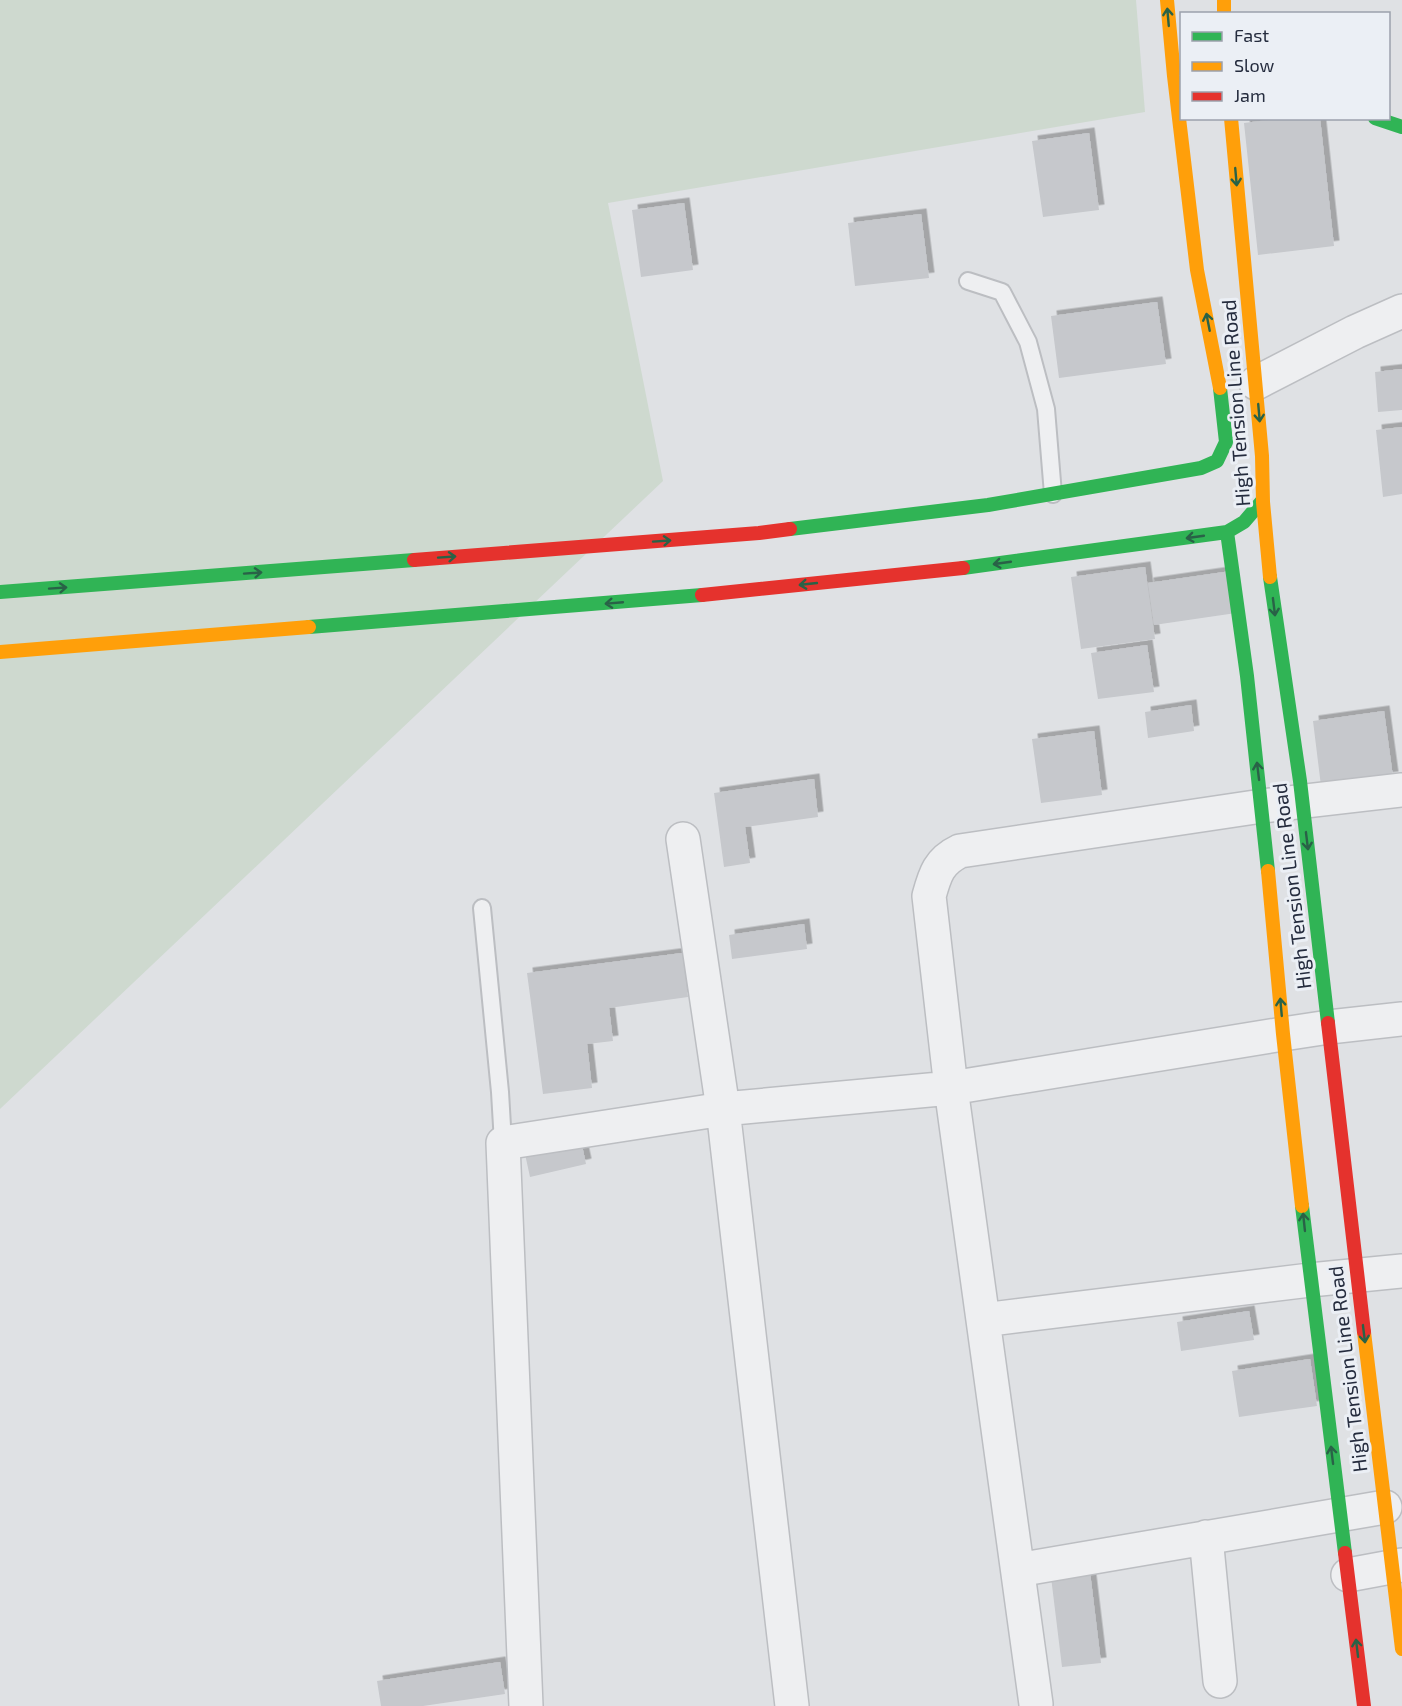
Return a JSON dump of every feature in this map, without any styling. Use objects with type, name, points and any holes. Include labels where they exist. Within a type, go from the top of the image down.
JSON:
[{"type":"main road","points":[[0,592],[759,533],[988,505],[1202,468],[1217,461],[1226,442],[1220,384],[1197,270],[1167,0]]},
{"type":"main road","name":"High Tension Line Road","points":[[1231,120],[1262,456],[1262,501],[1274,608],[1303,801],[1384,1507],[1397,1566],[1402,1649]]},
{"type":"main road","points":[[1381,120],[1402,127]]},
{"type":"main road","points":[[0,652],[667,599],[941,571],[1227,532],[1244,522],[1262,501]]},
{"type":"main road","points":[[1227,532],[1262,806],[1283,1034],[1310,1280],[1364,1706]]},
{"type":"street","points":[[1256,382],[1402,311]]},
{"type":"street","points":[[1036,1704],[951,1088],[929,896],[933,880],[942,863],[960,851],[1262,806],[1402,790]]},
{"type":"street","points":[[683,839],[723,1109],[792,1706]]},
{"type":"street","points":[[526,1706],[503,1143],[723,1109],[951,1088],[1283,1034],[1402,1019]]},
{"type":"street","points":[[983,1320],[1402,1271]]},
{"type":"street","points":[[1018,1570],[1384,1507]]},
{"type":"street","points":[[1206,1537],[1220,1681]]},
{"type":"street","points":[[1347,1575],[1397,1566]]},
{"type":"lane","points":[[968,281],[1002,292],[1028,342],[1046,409],[1053,494]]},
{"type":"lane","points":[[482,908],[503,1143]]},
{"type":"shaded area","points":[[0,0],[1136,0],[1145,112],[608,203],[663,481],[0,1109]]},
{"type":"building","points":[[1269,120],[1320,120],[1334,246],[1258,255],[1244,123]]},
{"type":"building","points":[[1089,133],[1099,210],[1043,217],[1032,141]]},
{"type":"building","points":[[684,203],[693,270],[641,277],[632,210]]},
{"type":"building","points":[[921,214],[929,278],[855,286],[848,223]]},
{"type":"building","points":[[1157,302],[1166,364],[1059,378],[1051,316]]},
{"type":"building","points":[[1402,369],[1402,410],[1378,412],[1375,372]]},
{"type":"building","points":[[1402,427],[1402,494],[1383,497],[1376,430]]},
{"type":"building","points":[[1145,567],[1155,639],[1081,649],[1071,577]]},
{"type":"building","points":[[1231,571],[1236,613],[1154,625],[1148,583]]},
{"type":"building","points":[[1147,645],[1154,692],[1098,699],[1091,653]]},
{"type":"building","points":[[1191,705],[1194,731],[1148,738],[1145,712]]},
{"type":"building","points":[[1384,711],[1393,777],[1321,786],[1313,721]]},
{"type":"building","points":[[1094,731],[1102,795],[1041,803],[1032,739]]},
{"type":"building","points":[[814,779],[818,817],[745,827],[750,863],[724,867],[714,793]]},
{"type":"building","points":[[804,924],[807,949],[732,959],[729,935]]},
{"type":"building","points":[[682,953],[688,997],[609,1008],[613,1041],[587,1044],[592,1088],[543,1094],[527,973]]},
{"type":"building","points":[[581,1141],[586,1164],[530,1177],[525,1154]]},
{"type":"building","points":[[1249,1311],[1254,1340],[1181,1351],[1177,1322]]},
{"type":"building","points":[[1310,1359],[1317,1406],[1239,1417],[1232,1371]]},
{"type":"building","points":[[1090,1572],[1101,1663],[1062,1667],[1051,1577]]},
{"type":"building","points":[[500,1662],[505,1694],[423,1706],[381,1706],[377,1681]]},
{"type":"traffic: fast","points":[[1381,120],[1402,127]]},
{"type":"traffic: fast","points":[[790,529],[988,505],[1201,468],[1217,461],[1226,442],[1220,388]]},
{"type":"traffic: fast","points":[[963,568],[1227,532],[1244,522],[1262,501]]},
{"type":"traffic: fast","points":[[1227,532],[1247,676],[1268,871]]},
{"type":"traffic: fast","points":[[0,592],[414,560]]},
{"type":"traffic: fast","points":[[1270,577],[1300,781],[1328,1023]]},
{"type":"traffic: fast","points":[[309,627],[702,595]]},
{"type":"traffic: fast","points":[[1302,1206],[1345,1553]]},
{"type":"traffic: slow","points":[[1167,0],[1197,270],[1220,388]]},
{"type":"traffic: slow","points":[[1224,0],[1224,12]]},
{"type":"traffic: slow","points":[[1231,120],[1262,456],[1263,502],[1270,577]]},
{"type":"traffic: slow","points":[[0,652],[309,627]]},
{"type":"traffic: slow","points":[[1268,871],[1302,1206]]},
{"type":"traffic: slow","points":[[1364,1332],[1402,1649]]},
{"type":"traffic: jam","points":[[414,560],[790,529]]},
{"type":"traffic: jam","points":[[702,595],[963,568]]},
{"type":"traffic: jam","points":[[1328,1023],[1364,1332]]},
{"type":"traffic: jam","points":[[1345,1553],[1364,1706]]}]
